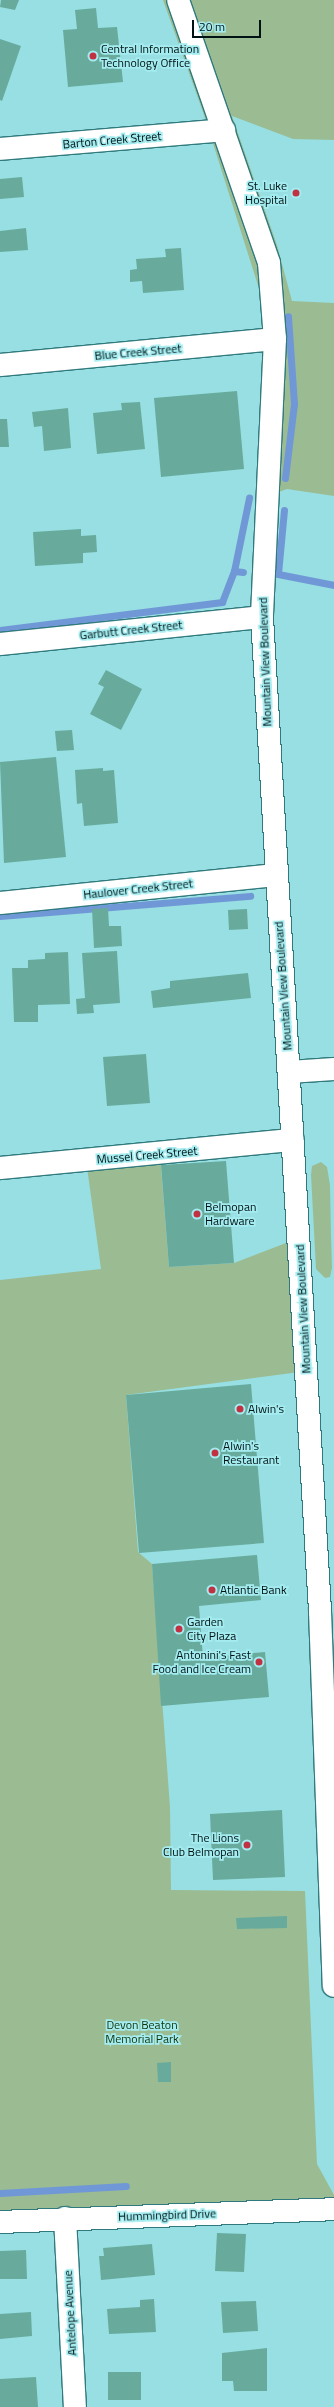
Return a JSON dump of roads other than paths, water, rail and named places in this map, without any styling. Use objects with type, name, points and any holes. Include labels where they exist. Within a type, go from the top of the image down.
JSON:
[{"type":"street","name":"Mountain View Boulevard","points":[[178,0],[269,263],[275,339],[262,617],[275,875],[327,1610],[334,1986]]},
{"type":"street","name":"Barton Creek Street","points":[[0,149],[224,130]]},
{"type":"street","name":"Blue Creek Street","points":[[0,365],[275,339]]},
{"type":"street","name":"Garbutt Creek Street","points":[[0,644],[262,617]]},
{"type":"street","name":"Haulover Creek Street","points":[[0,903],[275,875]]},
{"type":"street","points":[[289,1072],[334,1070]]},
{"type":"street","name":"Mussel Creek Street","points":[[0,1168],[293,1140]]},
{"type":"street","name":"Hummingbird Drive","points":[[0,2222],[65,2218],[334,2209]]},
{"type":"street","name":"Antelope Avenue","points":[[65,2218],[75,2407]]},
{"type":"waterway","points":[[285,478],[294,404],[288,316]]},
{"type":"waterway","points":[[0,630],[222,602],[234,571],[249,498]]},
{"type":"waterway","points":[[284,510],[278,574],[334,585]]},
{"type":"waterway","points":[[234,571],[243,572]]},
{"type":"waterway","points":[[0,916],[250,896]]},
{"type":"waterway","points":[[0,2193],[126,2186]]},
{"type":"place","name":"Central Information Technology Office","points":[[93,56]]},
{"type":"place","name":"St. Luke Hospital","points":[[296,193]]},
{"type":"place","name":"Belmopan Hardware","points":[[197,1214]]},
{"type":"place","name":"Alwin's","points":[[240,1409]]},
{"type":"place","name":"Alwin's Restaurant","points":[[215,1453]]},
{"type":"place","name":"Atlantic Bank","points":[[212,1590]]},
{"type":"place","name":"Garden City Plaza","points":[[179,1629]]},
{"type":"place","name":"Antonini's Fast Food and Ice Cream","points":[[259,1662]]},
{"type":"place","name":"The Lions Club Belmopan","points":[[247,1845]]},
{"type":"park label","name":"Devon Beaton Memorial Park","points":[[142,2032]]}]
